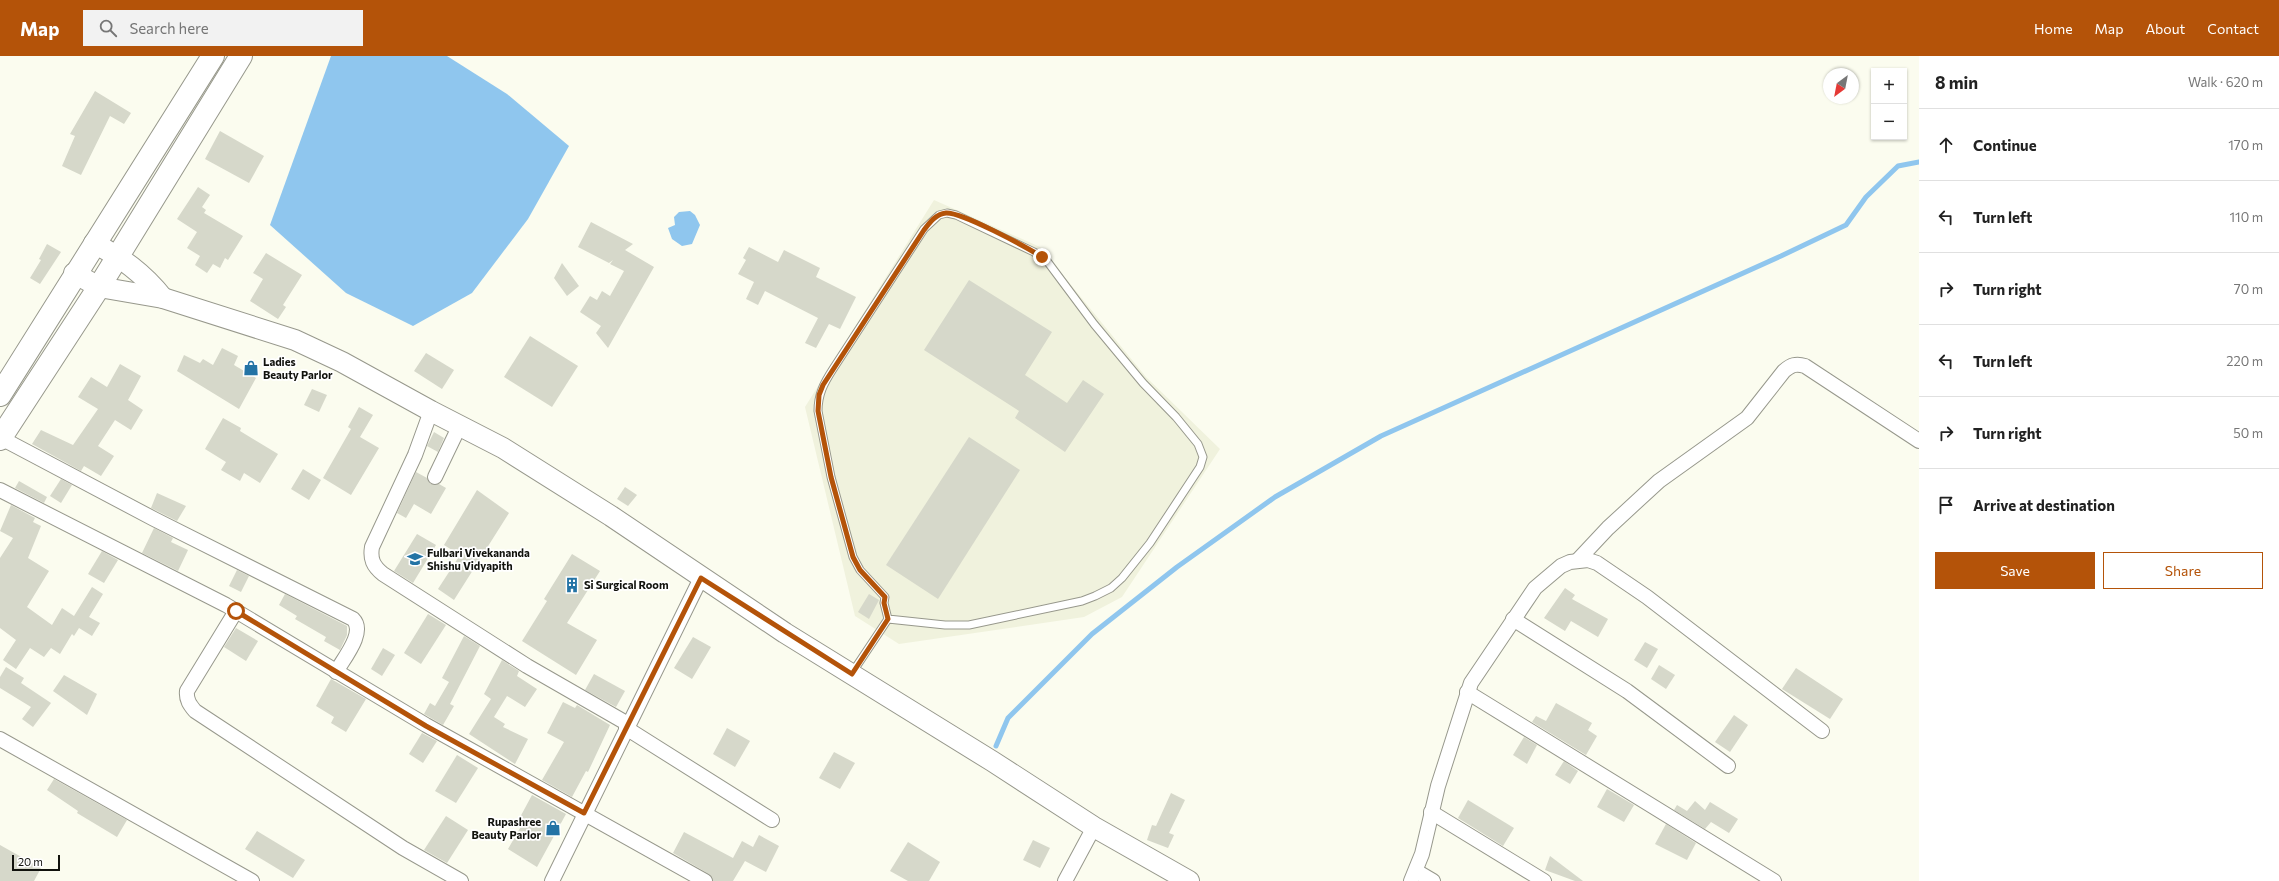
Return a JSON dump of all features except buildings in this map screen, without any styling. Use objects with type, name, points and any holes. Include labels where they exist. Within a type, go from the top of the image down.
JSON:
[{"type":"highway","points":[[0,395],[74,274],[213,56]]},
{"type":"highway","points":[[0,439],[99,287],[241,56]]},
{"type":"main road","points":[[94,243],[118,256],[148,279],[163,298]]},
{"type":"main road","points":[[74,274],[99,287],[163,298],[295,340],[342,362],[431,411],[503,448],[598,508],[701,578],[1094,827],[1189,881]]},
{"type":"street","points":[[1434,881],[1414,876],[1431,812],[1467,692],[1534,588],[1561,566],[1578,560],[1608,528],[1659,481],[1747,418],[1784,371],[1791,365],[1798,364],[1806,366],[1919,441]]},
{"type":"street","points":[[431,411],[415,455],[372,547],[370,556],[373,564],[383,574],[527,666],[627,726],[772,820]]},
{"type":"street","points":[[435,477],[460,425]]},
{"type":"street","points":[[0,439],[154,519],[353,618],[357,622],[357,634],[336,672]]},
{"type":"street","points":[[0,490],[236,611],[426,726],[705,881]]},
{"type":"street","points":[[1578,560],[1597,563],[1647,597],[1822,731]]},
{"type":"street","points":[[552,881],[584,813],[701,578]]},
{"type":"street","points":[[236,611],[187,691],[186,697],[195,711],[403,848],[461,881]]},
{"type":"street","points":[[1513,619],[1637,698],[1728,766]]},
{"type":"street","points":[[1467,692],[1774,881]]},
{"type":"street","points":[[0,739],[252,881]]},
{"type":"street","points":[[1431,812],[1544,881]]},
{"type":"street","points":[[1065,881],[1094,827]]},
{"type":"lane","points":[[852,674],[888,619],[884,603],[885,597],[860,570],[853,557],[831,477],[818,411],[818,401],[823,385],[924,230],[939,215],[947,213],[970,220],[1034,252],[1047,261],[1094,324],[1143,384],[1176,417],[1198,444],[1203,457],[1200,467],[1150,543],[1122,578],[1103,592],[1082,601],[969,625],[946,626],[888,619]]},
{"type":"shaded area","points":[[934,200],[1040,247],[1146,377],[1220,449],[1122,597],[1084,617],[899,644],[855,616],[805,407]]},
{"type":"water","points":[[331,56],[447,56],[507,94],[569,146],[528,219],[472,293],[413,326],[346,293],[270,225]]},
{"type":"water","points":[[690,211],[695,215],[700,225],[692,244],[682,246],[672,239],[668,228],[675,225],[674,217],[679,212]]},
{"type":"waterway","points":[[996,746],[1008,718],[1092,634],[1177,567],[1275,497],[1381,436],[1781,256],[1846,225],[1866,197],[1898,166],[1919,162]]},
{"type":"place","name":"Ladies Beauty Parlor","points":[[251,368]]},
{"type":"place","name":"Fulbari Vivekananda Shishu Vidyapith","points":[[415,559]]},
{"type":"place","name":"Si Surgical Room","points":[[572,585]]},
{"type":"place","name":"Rupashree Beauty Parlor","points":[[553,828]]},
{"type":"route","points":[[236,611],[426,726],[584,813],[701,578],[785,633],[852,674],[888,619],[884,603],[885,597],[865,576],[853,557],[831,477],[818,411],[819,395],[823,385],[924,230],[932,220],[939,215],[947,213],[970,220],[1042,257]]}]
